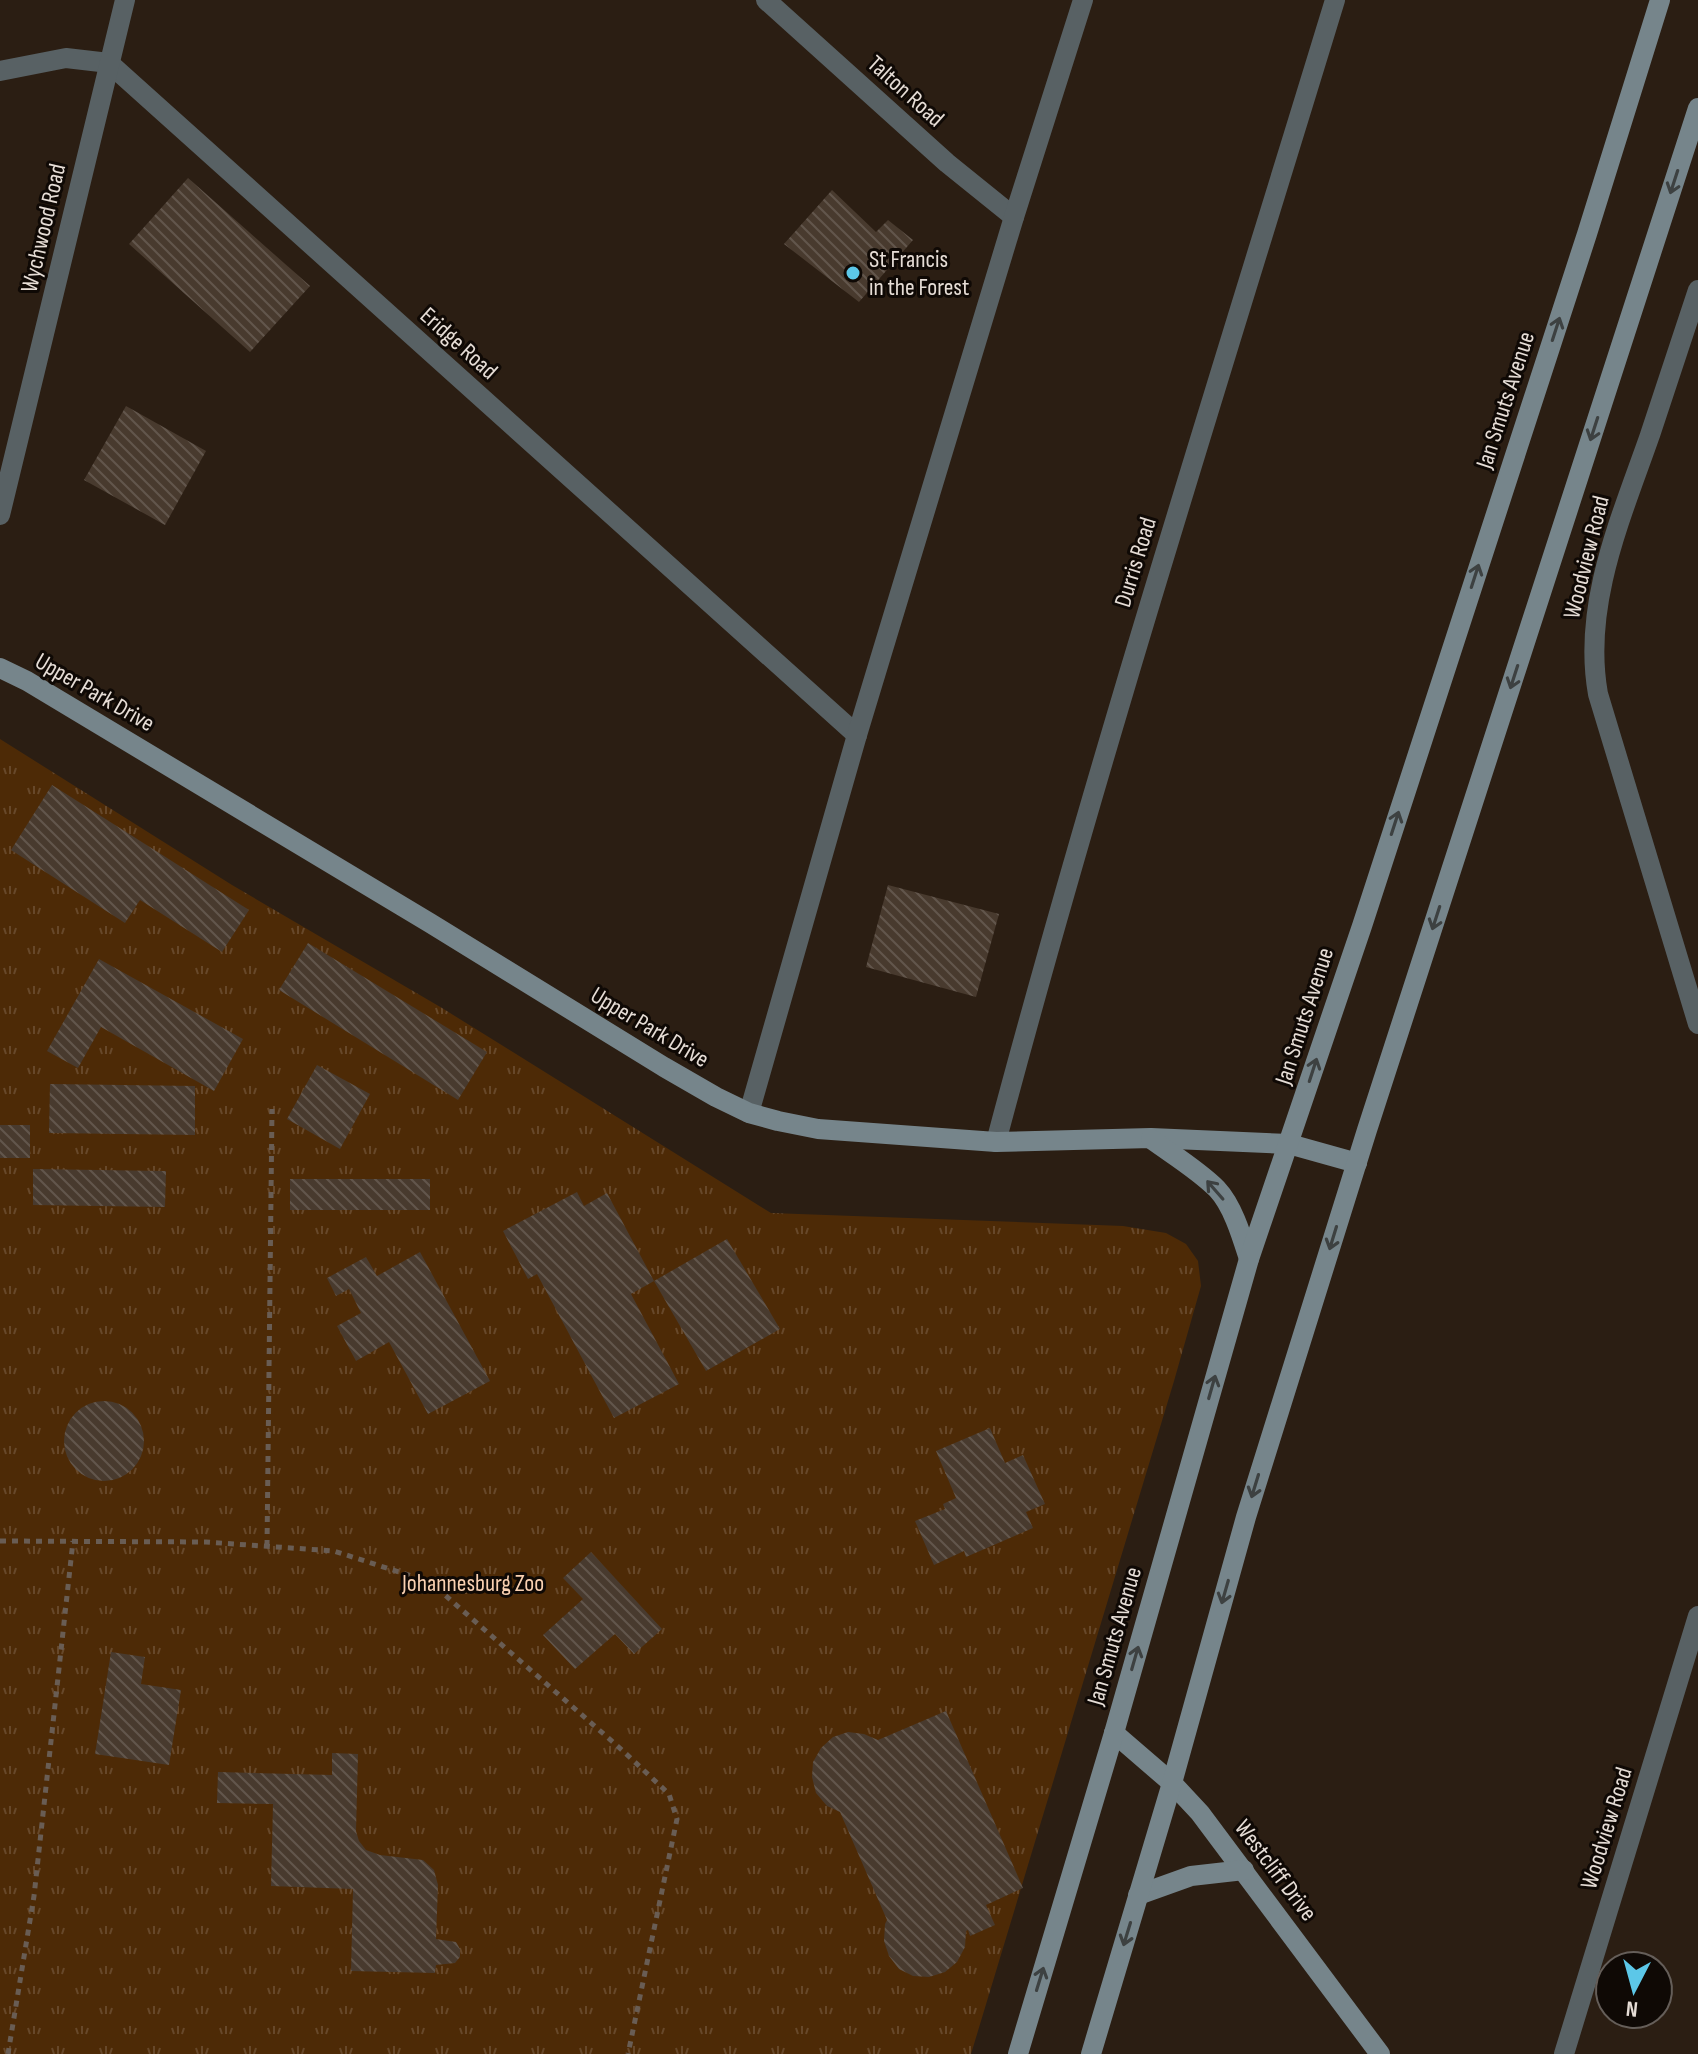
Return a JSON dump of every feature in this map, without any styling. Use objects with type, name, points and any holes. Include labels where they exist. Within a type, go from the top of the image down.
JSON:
[{"type":"main road","name":"Jan Smuts Avenue","points":[[1018,2054],[1114,1733],[1249,1259],[1577,264],[1660,0]]},
{"type":"main road","points":[[1091,2054],[1172,1783],[1246,1517],[1357,1163],[1698,108]]},
{"type":"main road","name":"Upper Park Drive","points":[[0,668],[27,681],[430,923],[664,1067],[749,1113],[818,1129],[996,1142],[1151,1138],[1289,1144],[1357,1163]]},
{"type":"main road","points":[[1151,1138],[1220,1192],[1239,1229],[1249,1259]]},
{"type":"main road","name":"Westcliff Drive","points":[[1114,1733],[1172,1783],[1200,1813],[1380,2054]]},
{"type":"main road","points":[[1138,1895],[1191,1876],[1244,1870]]},
{"type":"street","name":"Wychwood Road","points":[[0,515],[125,0]]},
{"type":"street","name":"Talton Road","points":[[766,0],[947,163],[1014,217]]},
{"type":"street","points":[[749,1113],[857,735],[1083,0]]},
{"type":"street","name":"Durris Road","points":[[996,1142],[1161,561],[1335,0]]},
{"type":"street","points":[[0,71],[66,58],[109,63]]},
{"type":"street","name":"Eridge Road","points":[[109,63],[857,735]]},
{"type":"street","name":"Woodview Road","points":[[1698,290],[1611,544],[1593,634],[1598,694],[1698,1024]]},
{"type":"street","name":"Woodview Road","points":[[1564,2054],[1698,1616]]},
{"type":"path","points":[[267,1546],[272,1109]]},
{"type":"path","points":[[0,1541],[206,1542],[334,1551],[430,1582],[669,1794],[677,1819],[628,2054]]},
{"type":"path","points":[[8,2054],[34,1896],[73,1541]]},
{"type":"green space","name":"Johannesburg Zoo","points":[[0,739],[232,885],[442,1008],[771,1213],[1123,1226],[1166,1233],[1186,1244],[1198,1261],[1201,1286],[971,2054],[0,2054]]},
{"type":"building","points":[[188,178],[310,286],[250,352],[129,244]]},
{"type":"building","name":"St Francis in the Forest","points":[[832,190],[876,232],[888,220],[913,240],[859,302],[784,244]]},
{"type":"building","points":[[126,406],[206,451],[165,525],[84,480]]},
{"type":"building","points":[[52,785],[249,910],[222,952],[140,900],[125,923],[11,850]]},
{"type":"building","points":[[888,885],[999,914],[976,997],[866,967]]},
{"type":"building","points":[[308,943],[487,1052],[458,1100],[279,990]]},
{"type":"building","points":[[99,959],[243,1039],[214,1091],[101,1027],[78,1068],[47,1051]]},
{"type":"building","points":[[317,1065],[370,1094],[340,1149],[287,1119]]},
{"type":"building","points":[[50,1084],[195,1086],[195,1135],[49,1133]]},
{"type":"building","points":[[0,1125],[30,1125],[30,1158],[0,1158]]},
{"type":"building","points":[[33,1169],[166,1171],[165,1207],[33,1205]]},
{"type":"building","points":[[290,1179],[430,1179],[430,1210],[290,1210]]},
{"type":"building","points":[[577,1192],[584,1206],[607,1193],[654,1281],[631,1294],[679,1384],[614,1418],[537,1274],[528,1279],[503,1231]]},
{"type":"building","points":[[727,1239],[780,1329],[706,1371],[654,1281]]},
{"type":"building","points":[[420,1252],[490,1381],[428,1414],[389,1342],[356,1361],[337,1326],[361,1313],[349,1289],[336,1296],[327,1278],[366,1257],[377,1276]]},
{"type":"building","points":[[104,1401],[119,1404],[132,1413],[141,1426],[144,1441],[141,1456],[132,1469],[119,1478],[104,1481],[89,1478],[76,1469],[67,1456],[64,1441],[67,1426],[76,1413],[89,1404]]},
{"type":"building","points":[[990,1428],[1005,1463],[1023,1455],[1045,1504],[1026,1512],[1033,1528],[966,1557],[964,1551],[934,1565],[915,1521],[945,1509],[943,1504],[956,1498],[936,1451]]},
{"type":"building","points":[[591,1552],[662,1629],[634,1654],[615,1634],[575,1669],[543,1635],[583,1599],[563,1578]]},
{"type":"building","points":[[111,1652],[145,1657],[141,1684],[181,1690],[169,1765],[95,1754]]},
{"type":"building","points":[[946,1711],[1023,1888],[986,1905],[995,1925],[970,1936],[966,1931],[965,1947],[957,1962],[945,1972],[929,1977],[913,1976],[899,1969],[889,1956],[884,1941],[887,1920],[840,1812],[827,1806],[816,1793],[812,1777],[813,1762],[821,1748],[833,1737],[848,1732],[878,1740]]},
{"type":"building","points":[[332,1753],[358,1754],[356,1831],[366,1850],[380,1855],[423,1860],[434,1870],[438,1885],[436,1939],[456,1942],[460,1957],[455,1963],[436,1965],[435,1973],[351,1971],[353,1889],[271,1886],[273,1804],[217,1803],[218,1772],[332,1775]]},
{"type":"place","name":"St Francis in the Forest","points":[[853,273]]}]
